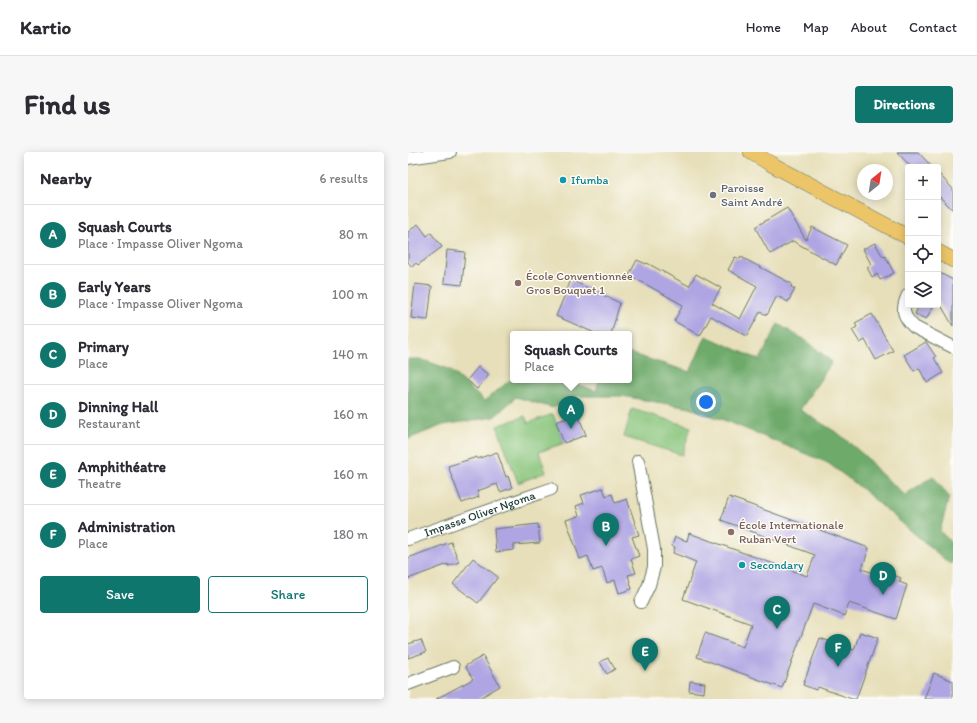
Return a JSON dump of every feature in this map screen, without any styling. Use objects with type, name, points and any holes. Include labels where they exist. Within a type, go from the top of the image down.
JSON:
[{"type":"main road","points":[[751,152],[906,236]]},
{"type":"main road","points":[[941,254],[953,260]]},
{"type":"street","points":[[408,158],[450,152]]},
{"type":"street","points":[[905,302],[904,310],[910,323],[914,327],[953,347]]},
{"type":"street","points":[[638,461],[654,549],[654,567],[649,585],[641,602]]},
{"type":"street","name":"Impasse Oliver Ngoma","points":[[408,539],[551,489]]},
{"type":"street","points":[[408,684],[453,667]]},
{"type":"green space","points":[[778,324],[808,342],[832,362],[800,410],[839,434],[866,457],[880,473],[905,495],[933,476],[949,497],[940,531],[953,545],[953,560],[950,564],[861,488],[828,463],[729,422],[690,408],[622,396],[574,396],[553,408],[516,397],[494,417],[443,425],[408,439],[408,359],[420,359],[449,369],[484,401],[510,380],[510,383],[575,383],[596,391],[598,383],[632,383],[632,354],[690,372],[706,336],[760,360]]},
{"type":"green space","points":[[632,409],[691,427],[682,455],[624,437]]},
{"type":"green space","points":[[553,414],[564,443],[539,452],[546,472],[518,483],[497,426],[525,416],[528,423]]},
{"type":"building","points":[[897,152],[918,152],[929,164],[908,164]]},
{"type":"building","points":[[941,176],[953,189],[953,210],[941,198]]},
{"type":"building","points":[[787,208],[806,240],[812,227],[847,245],[836,265],[793,241],[770,254],[755,227]]},
{"type":"building","points":[[418,224],[427,236],[431,233],[442,247],[418,265],[416,263],[412,267],[408,262],[408,232]]},
{"type":"building","points":[[875,243],[883,257],[885,256],[894,273],[880,280],[877,274],[872,277],[867,267],[871,264],[863,249]]},
{"type":"building","points":[[447,250],[465,252],[462,285],[444,283]]},
{"type":"building","points":[[735,257],[740,259],[741,257],[792,284],[791,287],[795,289],[788,302],[777,296],[767,315],[760,312],[747,336],[711,316],[700,336],[674,321],[683,305],[629,275],[637,260],[646,264],[647,263],[689,286],[696,274],[721,288],[712,303],[740,319],[757,286],[728,270]]},
{"type":"building","points":[[941,274],[953,280],[953,326],[941,305]]},
{"type":"building","points":[[571,280],[620,303],[612,331],[590,331],[556,316]]},
{"type":"building","points":[[415,284],[432,286],[428,320],[411,318]]},
{"type":"building","points":[[918,308],[932,308],[926,319],[915,314]]},
{"type":"building","points":[[872,314],[893,351],[876,360],[865,340],[860,343],[852,330],[857,327],[855,323]]},
{"type":"building","points":[[926,342],[936,357],[934,358],[943,373],[927,383],[919,368],[914,371],[904,355]]},
{"type":"building","points":[[478,367],[489,375],[477,389],[467,380]]},
{"type":"building","points":[[578,414],[586,435],[564,443],[556,422]]},
{"type":"building","points":[[497,452],[506,477],[508,476],[512,488],[500,492],[497,484],[477,491],[479,497],[462,503],[448,466],[477,457],[477,459]]},
{"type":"building","points":[[603,488],[606,496],[612,494],[615,503],[627,499],[639,535],[632,537],[639,556],[631,559],[636,573],[628,575],[632,589],[619,593],[615,580],[607,583],[602,568],[593,571],[588,556],[580,559],[566,520],[579,516],[576,506],[584,503],[581,495]]},
{"type":"building","points":[[729,497],[869,548],[862,569],[879,575],[880,570],[901,578],[899,582],[907,585],[896,619],[849,603],[845,616],[813,604],[782,688],[697,657],[705,633],[743,647],[751,624],[683,599],[696,562],[673,553],[675,547],[672,546],[675,537],[687,541],[689,533],[807,576],[815,555],[721,520]]},
{"type":"building","points":[[538,524],[540,543],[514,545],[514,550],[496,552],[494,529]]},
{"type":"building","points":[[451,542],[459,562],[448,566],[448,564],[408,579],[408,558]]},
{"type":"building","points":[[473,558],[498,577],[478,603],[453,584]]},
{"type":"building","points":[[860,632],[878,638],[856,699],[852,699],[818,687],[816,690],[803,685],[820,638],[854,650]]},
{"type":"building","points":[[421,640],[426,652],[408,658],[408,644]]},
{"type":"building","points":[[483,656],[500,686],[478,699],[436,699],[473,679],[465,666]]},
{"type":"building","points":[[608,658],[615,669],[607,674],[600,662]]},
{"type":"building","points":[[934,673],[953,681],[953,699],[924,699]]},
{"type":"building","points":[[690,681],[705,683],[704,693],[689,691]]},
{"type":"place","name":"Ifumba","points":[[563,180]]},
{"type":"place","name":"Paroisse Saint André","points":[[713,195]]},
{"type":"place","name":"École Conventionnée Gros Bouquet 1","points":[[518,283]]},
{"type":"place","name":"Squash Courts","points":[[571,429]]},
{"type":"place","name":"École Internationale Ruban Vert","points":[[731,532]]},
{"type":"place","name":"Early Years","points":[[606,546]]},
{"type":"place","name":"Secondary","points":[[742,565]]},
{"type":"place","name":"Dinning Hall","points":[[883,595]]},
{"type":"place","name":"Primary","points":[[777,629]]},
{"type":"place","name":"Administration","points":[[838,667]]},
{"type":"place","name":"Amphithéatre","points":[[645,671]]}]
